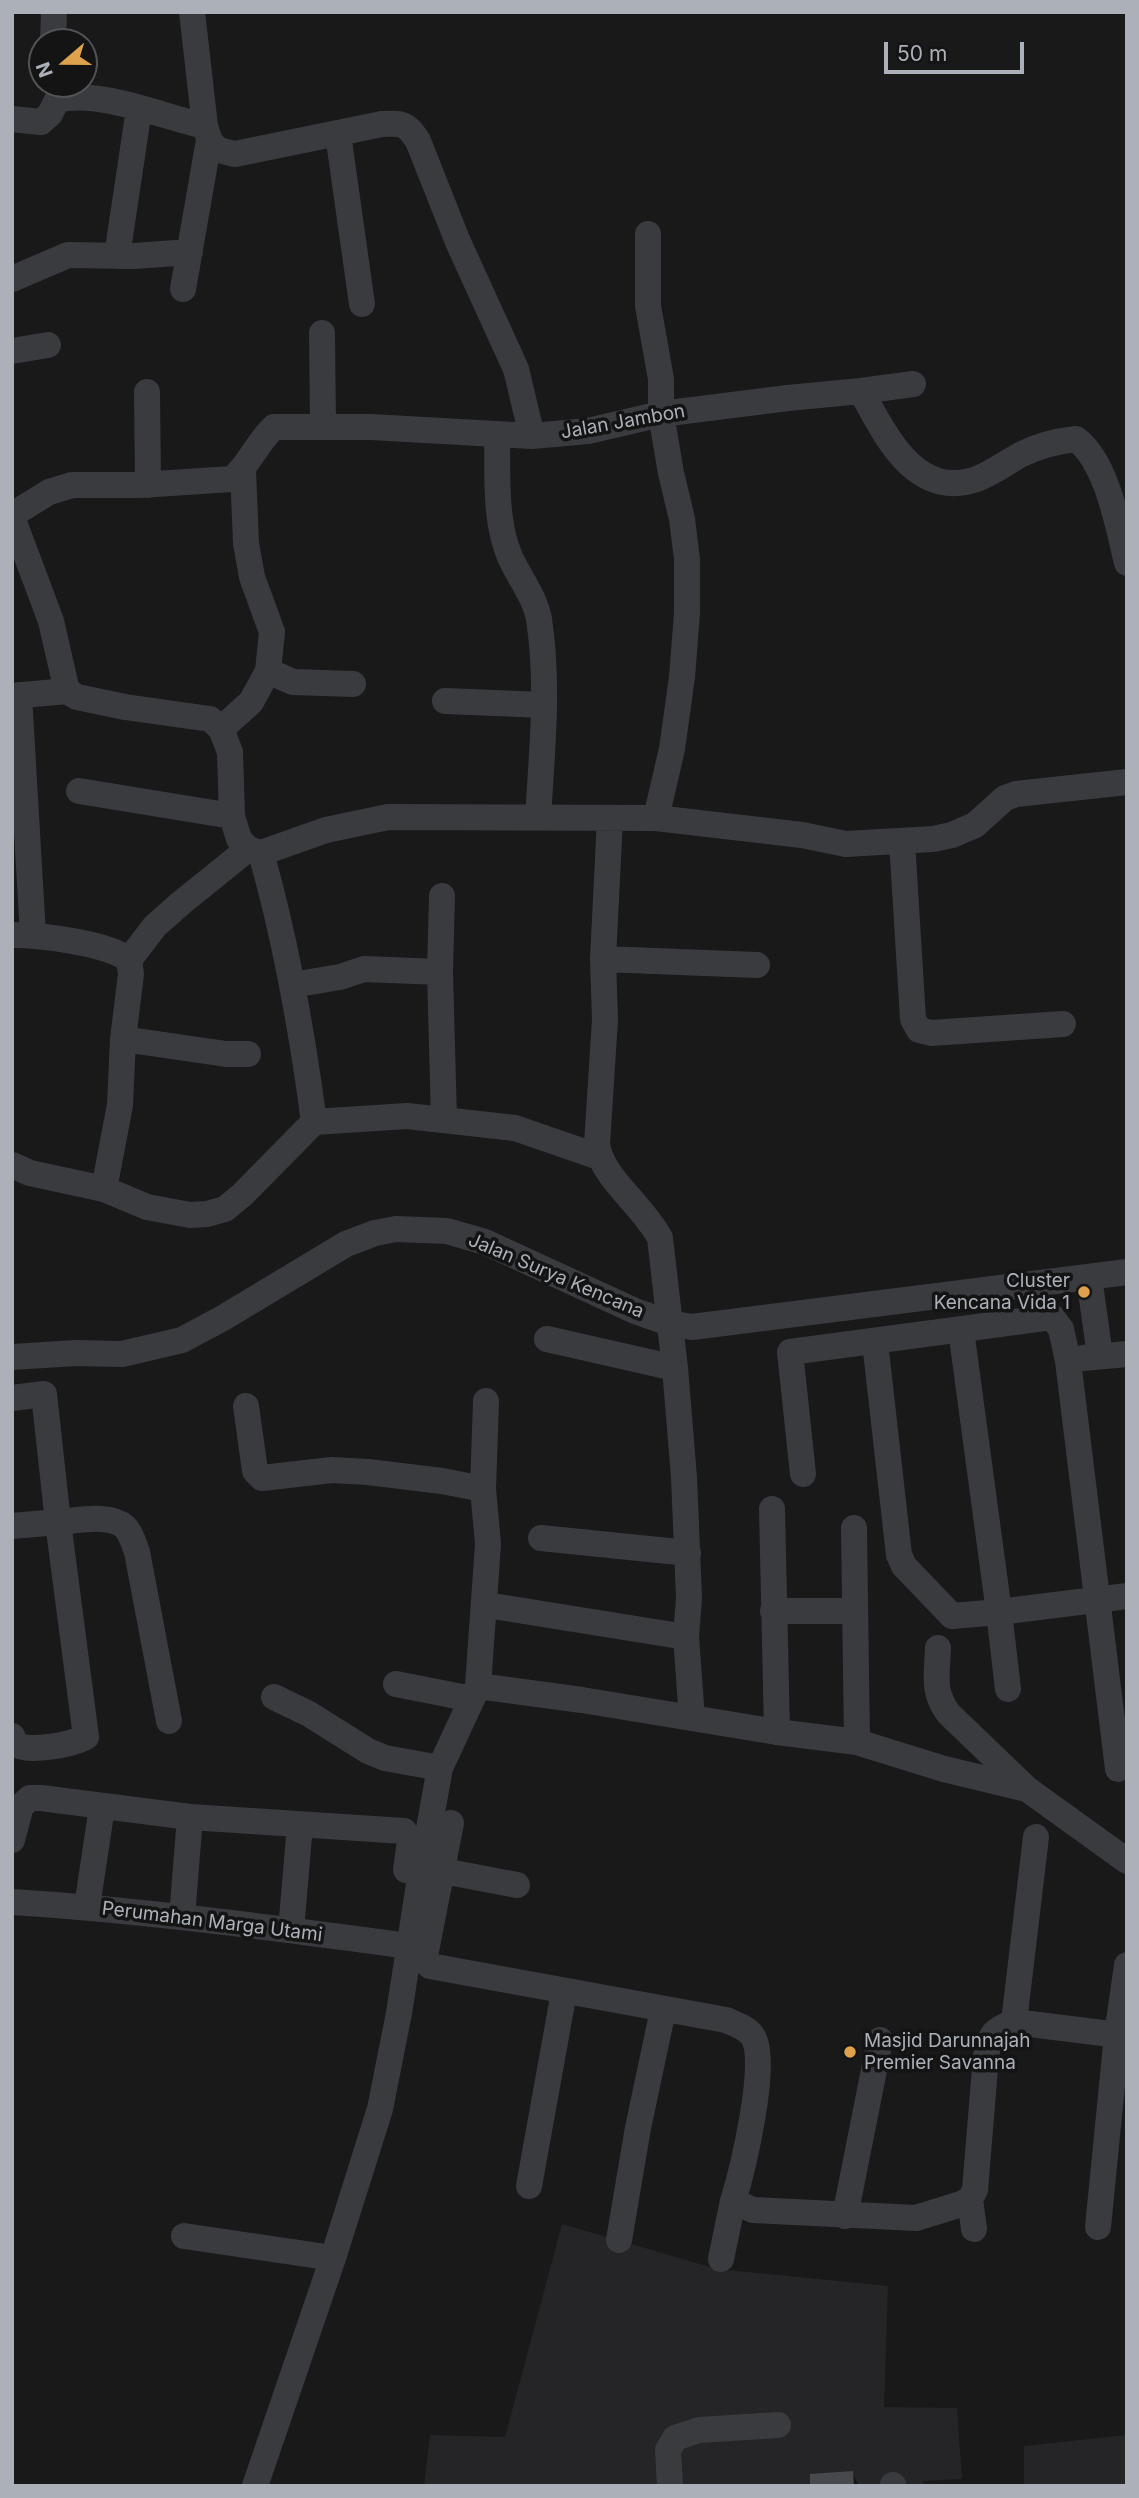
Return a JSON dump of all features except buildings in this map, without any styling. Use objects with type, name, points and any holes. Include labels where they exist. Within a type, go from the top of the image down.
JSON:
[{"type":"street","points":[[183,289],[207,133],[192,12]]},
{"type":"street","points":[[12,120],[41,122],[50,114],[53,98]]},
{"type":"street","points":[[77,98],[114,102],[207,133],[217,150],[235,154],[382,124],[401,123],[410,129],[418,141],[458,242],[516,369],[533,436]]},
{"type":"street","points":[[117,256],[139,109]]},
{"type":"street","points":[[338,134],[362,304]]},
{"type":"street","points":[[648,234],[648,306],[662,379],[661,414],[682,519],[687,559],[687,613],[682,677],[672,749],[656,818]]},
{"type":"street","points":[[12,279],[68,255],[117,256],[190,252]]},
{"type":"street","points":[[322,333],[323,427]]},
{"type":"street","points":[[12,351],[48,345]]},
{"type":"street","name":"Jalan Jambon","points":[[243,470],[263,436],[274,427],[372,427],[533,436],[588,431],[661,414],[913,384]]},
{"type":"street","points":[[861,391],[906,463],[932,481],[976,479],[1023,453],[1060,441],[1076,439],[1087,447],[1096,463],[1115,516],[1127,563]]},
{"type":"street","points":[[147,392],[148,485]]},
{"type":"street","points":[[497,435],[499,509],[504,537],[509,556],[538,616],[544,705],[538,817]]},
{"type":"street","points":[[67,691],[51,621],[12,516],[49,492],[72,485],[148,485],[232,479],[243,470]]},
{"type":"street","points":[[221,729],[251,702],[268,671],[272,632],[252,577],[246,543],[243,470]]},
{"type":"street","points":[[268,671],[293,682],[353,684]]},
{"type":"street","points":[[104,1189],[120,1105],[123,1039],[131,974],[129,960],[105,947],[23,935],[16,695],[67,691],[77,696],[125,707],[210,719],[221,729],[230,752],[232,816],[239,839],[254,851],[281,927],[306,1057],[314,1122]]},
{"type":"street","points":[[445,701],[544,705]]},
{"type":"street","points":[[129,960],[155,926],[181,902],[254,851],[326,830],[388,817],[656,818],[802,835],[846,844],[933,839],[975,825],[1005,798],[1016,794],[1127,782]]},
{"type":"street","points":[[79,791],[232,816]]},
{"type":"street","points":[[610,819],[603,959],[605,1020],[597,1144],[605,1169],[653,1225],[660,1238],[675,1368],[688,1553],[687,1637],[692,1718]]},
{"type":"street","points":[[902,841],[914,1019],[919,1030],[931,1033],[1063,1024]]},
{"type":"street","points":[[442,896],[440,972],[443,1120]]},
{"type":"street","points":[[603,959],[757,965]]},
{"type":"street","points":[[292,985],[340,977],[364,969],[440,972]]},
{"type":"street","points":[[123,1039],[226,1054],[248,1054]]},
{"type":"street","points":[[12,1166],[30,1173],[104,1189],[147,1207],[190,1215],[225,1209],[314,1122],[407,1116],[515,1128],[599,1157]]},
{"type":"street","name":"Jalan Surya Kencana","points":[[12,1357],[76,1353],[122,1354],[182,1340],[346,1244],[375,1233],[396,1229],[447,1230],[485,1242],[635,1311],[669,1323],[692,1327],[1127,1272]]},
{"type":"street","points":[[1089,1277],[1100,1356]]},
{"type":"street","points":[[803,1474],[790,1352],[1052,1317],[1061,1329],[1068,1361],[1118,1769]]},
{"type":"street","points":[[961,1331],[1008,1689]]},
{"type":"street","points":[[547,1339],[675,1368]]},
{"type":"street","points":[[875,1342],[900,1555],[904,1566],[952,1615],[1127,1596]]},
{"type":"street","points":[[1068,1361],[1127,1354]]},
{"type":"street","points":[[12,1398],[44,1394],[86,1737],[77,1742],[24,1749],[16,1745],[12,1736]]},
{"type":"street","points":[[402,1946],[419,1878],[440,1769],[475,1693],[475,1549],[483,1489],[486,1401]]},
{"type":"street","points":[[246,1406],[255,1471],[262,1478],[332,1470],[442,1480],[483,1489]]},
{"type":"street","points":[[772,1509],[777,1732]]},
{"type":"street","points":[[12,1527],[110,1520],[124,1526],[138,1552],[169,1721]]},
{"type":"street","points":[[854,1528],[857,1742]]},
{"type":"street","points":[[541,1538],[688,1553]]},
{"type":"street","points":[[499,1607],[687,1637]]},
{"type":"street","points":[[773,1611],[855,1611]]},
{"type":"street","points":[[938,1648],[936,1689],[940,1702],[949,1714],[1027,1789],[1127,1861]]},
{"type":"street","points":[[396,1684],[475,1693],[582,1700],[777,1732],[857,1742],[944,1769],[1027,1789]]},
{"type":"street","points":[[274,1697],[309,1714],[368,1751],[385,1758],[440,1769]]},
{"type":"street","points":[[12,1840],[21,1806],[30,1798],[190,1817],[404,1831],[410,1841],[402,1946],[380,2109],[333,2258],[255,2486]]},
{"type":"street","points":[[87,1907],[102,1807]]},
{"type":"street","points":[[182,1917],[190,1817]]},
{"type":"street","points":[[451,1823],[425,1956],[430,1966],[726,2020],[744,2028],[754,2037],[757,2052],[756,2099],[721,2259]]},
{"type":"street","points":[[291,1930],[300,1825]]},
{"type":"street","points":[[1014,2022],[1036,1837]]},
{"type":"street","points":[[443,1871],[517,1885]]},
{"type":"street","name":"Perumahan Marga Utami","points":[[12,1902],[182,1917],[402,1946]]},
{"type":"street","points":[[1097,2227],[1122,2035],[1127,1965]]},
{"type":"street","points":[[529,2186],[564,1992]]},
{"type":"street","points":[[618,2240],[663,2010]]},
{"type":"street","points":[[733,2202],[753,2210],[916,2217],[961,2204],[970,2199],[975,2190],[986,2056],[990,2038],[999,2028],[1014,2022],[1122,2035]]},
{"type":"street","points":[[845,2216],[880,2040]]},
{"type":"street","points":[[970,2199],[974,2229]]},
{"type":"street","points":[[184,2236],[333,2258]]},
{"type":"street","points":[[670,2486],[668,2450],[675,2438],[699,2430],[778,2425]]},
{"type":"shaded area","points":[[562,2224],[717,2269],[888,2286],[884,2407],[957,2408],[962,2479],[923,2481],[923,2486],[424,2486],[430,2435],[505,2437]]},
{"type":"shaded area","points":[[1127,2435],[1127,2486],[1024,2486],[1024,2446]]},
{"type":"place","name":"Cluster Kencana Vida 1","points":[[1084,1292]]},
{"type":"place","name":"Masjid Darunnajah Premier Savanna","points":[[850,2052]]}]
